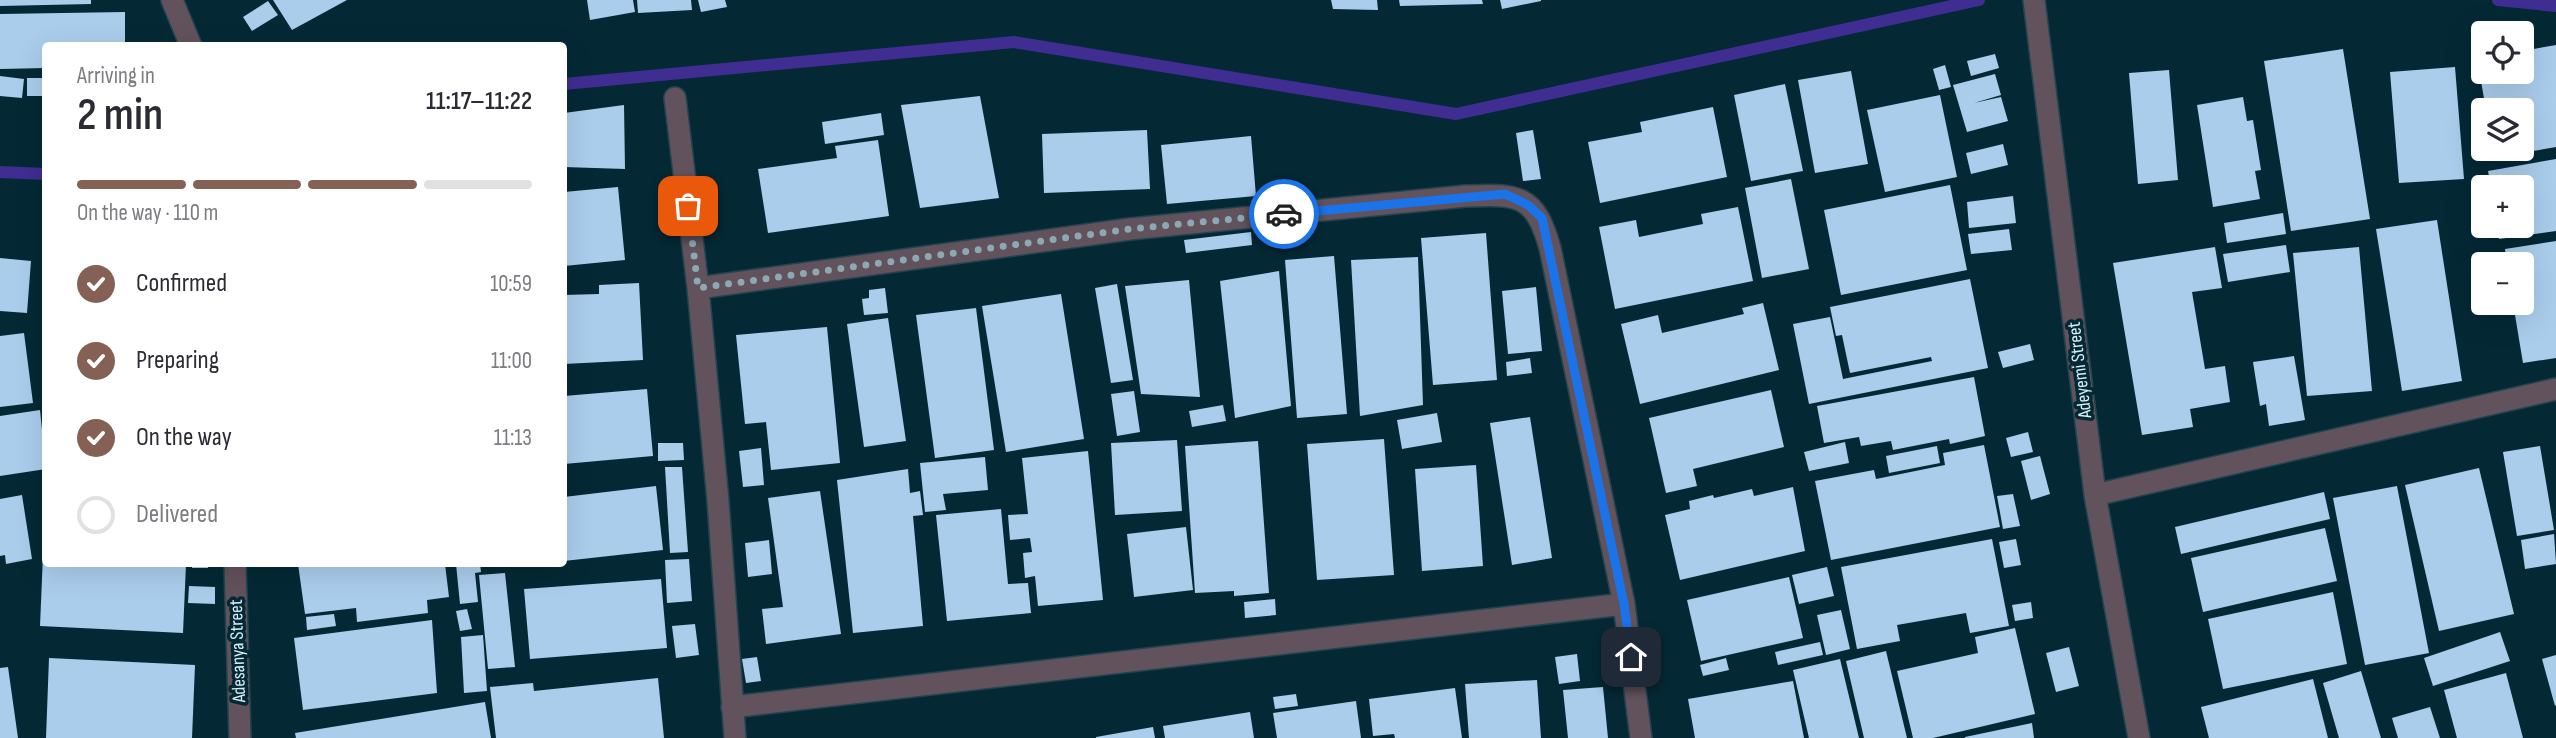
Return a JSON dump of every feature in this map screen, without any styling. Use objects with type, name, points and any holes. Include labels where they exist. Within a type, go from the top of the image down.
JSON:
[{"type":"street","points":[[172,0],[189,42]]},
{"type":"street","name":"Adeyemi Street","points":[[2035,7],[2095,495],[2139,738]]},
{"type":"street","points":[[675,98],[698,288],[718,501],[735,738]]},
{"type":"street","points":[[698,288],[1130,229],[1505,194],[1528,205],[1542,218],[1624,604],[1640,738]]},
{"type":"street","points":[[2095,495],[2556,389]]},
{"type":"street","name":"Adesanya Street","points":[[235,567],[240,738]]},
{"type":"street","points":[[732,707],[1624,604]]},
{"type":"building","points":[[0,0],[91,0],[91,4],[0,6]]},
{"type":"building","points":[[273,0],[347,0],[292,30]]},
{"type":"building","points":[[587,0],[633,0],[635,12],[590,20]]},
{"type":"building","points":[[637,0],[691,0],[692,10],[638,13]]},
{"type":"building","points":[[698,0],[725,0],[727,7],[701,12]]},
{"type":"building","points":[[1331,0],[1377,0],[1378,10],[1333,9]]},
{"type":"building","points":[[1399,0],[1482,0],[1483,4],[1400,6]]},
{"type":"building","points":[[1500,0],[1541,0],[1541,1],[1502,9]]},
{"type":"building","points":[[268,1],[278,15],[252,31],[243,17]]},
{"type":"building","points":[[125,12],[125,42],[42,42],[42,68],[0,69],[0,14]]},
{"type":"building","points":[[2556,45],[2556,147],[2534,151],[2534,98],[2484,98],[2482,84],[2534,84],[2534,49]]},
{"type":"building","points":[[2343,49],[2370,219],[2291,231],[2264,61]]},
{"type":"building","points":[[1995,54],[1999,68],[1971,76],[1967,61]]},
{"type":"building","points":[[1945,65],[1951,87],[1939,90],[1933,69]]},
{"type":"building","points":[[2455,67],[2464,179],[2399,183],[2390,72]]},
{"type":"building","points":[[2169,70],[2178,180],[2138,184],[2129,73]]},
{"type":"building","points":[[1851,71],[1868,164],[1815,173],[1798,80]]},
{"type":"building","points":[[1995,74],[2001,95],[1974,103],[2001,97],[2008,121],[1967,132],[1953,85]]},
{"type":"building","points":[[0,76],[24,79],[22,98],[0,96]]},
{"type":"building","points":[[27,78],[42,78],[42,96],[27,96]]},
{"type":"building","points":[[1785,84],[1803,171],[1751,181],[1734,95]]},
{"type":"building","points":[[1940,95],[1957,177],[1885,192],[1867,110]]},
{"type":"building","points":[[980,96],[999,198],[920,208],[901,105]]},
{"type":"building","points":[[2243,97],[2247,121],[2253,120],[2261,170],[2255,171],[2260,199],[2213,207],[2197,105]]},
{"type":"building","points":[[624,105],[625,169],[567,167],[567,113]]},
{"type":"building","points":[[1713,107],[1727,177],[1600,203],[1588,142],[1642,132],[1640,122]]},
{"type":"building","points":[[881,113],[884,135],[825,144],[822,122]]},
{"type":"building","points":[[1147,130],[1150,189],[1044,193],[1042,134]]},
{"type":"building","points":[[1533,130],[1541,179],[1523,181],[1516,133]]},
{"type":"building","points":[[1251,136],[1256,196],[1167,204],[1161,145]]},
{"type":"building","points":[[878,140],[889,216],[768,233],[758,169],[837,158],[835,146]]},
{"type":"building","points":[[2003,144],[2008,165],[1971,174],[1966,153]]},
{"type":"building","points":[[2556,159],[2556,231],[2534,234],[2534,175],[2489,175],[2488,171]]},
{"type":"building","points":[[1791,179],[1809,269],[1762,278],[1745,188]]},
{"type":"building","points":[[1950,185],[1967,270],[1841,295],[1824,210]]},
{"type":"building","points":[[618,187],[625,260],[567,266],[567,192]]},
{"type":"building","points":[[2013,196],[2016,223],[1969,228],[1967,202]]},
{"type":"building","points":[[1738,207],[1753,281],[1615,309],[1599,227],[1636,220],[1639,237],[1703,224],[1701,214]]},
{"type":"building","points":[[2283,213],[2286,234],[2227,243],[2224,223]]},
{"type":"building","points":[[2437,220],[2462,381],[2402,391],[2376,229]]},
{"type":"building","points":[[2009,229],[2012,250],[1971,254],[1968,234]]},
{"type":"building","points":[[1251,232],[1252,245],[1186,253],[1184,240]]},
{"type":"building","points":[[1486,233],[1497,380],[1433,385],[1421,238]]},
{"type":"building","points":[[2556,241],[2556,358],[2523,363],[2515,315],[2534,315],[2534,252],[2505,252],[2505,249]]},
{"type":"building","points":[[2286,245],[2290,272],[2228,282],[2223,254]]},
{"type":"building","points":[[2215,247],[2222,288],[2192,292],[2205,369],[2225,366],[2230,402],[2190,409],[2193,427],[2142,435],[2113,263]]},
{"type":"building","points":[[2359,247],[2372,391],[2307,396],[2293,253]]},
{"type":"building","points":[[1334,256],[1347,414],[1297,418],[1285,260]]},
{"type":"building","points":[[1418,257],[1423,405],[1360,416],[1351,260]]},
{"type":"building","points":[[0,258],[31,261],[27,313],[0,311]]},
{"type":"building","points":[[1279,271],[1291,406],[1235,418],[1220,281]]},
{"type":"building","points":[[1970,279],[1988,368],[1809,404],[1793,324],[1830,317],[1843,379],[1932,361],[1931,357],[1850,373],[1842,335],[1836,336],[1830,307]]},
{"type":"building","points":[[1189,280],[1200,397],[1141,394],[1125,286]]},
{"type":"building","points":[[639,283],[643,360],[567,364],[567,295],[599,294],[599,285]]},
{"type":"building","points":[[1117,284],[1133,380],[1111,383],[1095,288]]},
{"type":"building","points":[[1536,287],[1542,351],[1508,354],[1502,291]]},
{"type":"building","points":[[885,288],[888,313],[864,315],[862,299],[869,298],[869,290]]},
{"type":"building","points":[[1061,294],[1084,439],[1006,452],[982,306]]},
{"type":"building","points":[[1763,303],[1779,370],[1640,404],[1621,324],[1658,315],[1662,333],[1744,314],[1742,308]]},
{"type":"building","points":[[976,308],[994,450],[935,458],[916,315]]},
{"type":"building","points":[[888,318],[906,441],[864,447],[847,324]]},
{"type":"building","points":[[827,327],[840,463],[771,470],[766,422],[745,424],[736,335]]},
{"type":"building","points":[[24,333],[33,403],[0,407],[0,336]]},
{"type":"building","points":[[2030,344],[2034,360],[2003,368],[1998,352]]},
{"type":"building","points":[[2294,356],[2305,420],[2269,426],[2266,404],[2260,406],[2253,362]]},
{"type":"building","points":[[1530,358],[1532,373],[1507,376],[1506,362]]},
{"type":"building","points":[[1974,377],[1985,436],[1950,444],[1949,439],[1893,450],[1891,441],[1861,446],[1859,437],[1824,443],[1817,406]]},
{"type":"building","points":[[647,389],[653,456],[567,464],[567,396]]},
{"type":"building","points":[[1771,390],[1784,447],[1693,469],[1697,486],[1666,493],[1649,418]]},
{"type":"building","points":[[1134,391],[1140,432],[1117,436],[1111,394]]},
{"type":"building","points":[[1223,405],[1226,421],[1192,427],[1189,411]]},
{"type":"building","points":[[40,410],[42,470],[0,476],[0,416]]},
{"type":"building","points":[[1437,413],[1442,442],[1402,449],[1397,420]]},
{"type":"building","points":[[1530,417],[1552,558],[1512,565],[1490,423]]},
{"type":"building","points":[[2028,432],[2033,452],[2011,457],[2006,438]]},
{"type":"building","points":[[1384,439],[1394,575],[1317,580],[1307,444]]},
{"type":"building","points":[[1177,440],[1182,511],[1115,515],[1111,443]]},
{"type":"building","points":[[1258,441],[1269,593],[1234,596],[1234,591],[1195,593],[1185,446]]},
{"type":"building","points":[[1845,442],[1849,463],[1809,471],[1804,452]]},
{"type":"building","points":[[658,443],[683,443],[684,460],[658,461]]},
{"type":"building","points":[[1984,445],[2000,527],[1831,560],[1815,481],[1874,470],[1876,479],[1945,465],[1943,453]]},
{"type":"building","points":[[1937,446],[1940,463],[1889,473],[1886,456]]},
{"type":"building","points":[[2540,446],[2554,530],[2517,536],[2503,452]]},
{"type":"building","points":[[761,448],[764,485],[743,487],[739,451]]},
{"type":"building","points":[[1088,451],[1103,600],[1038,606],[1035,576],[1025,578],[1023,553],[1032,552],[1030,538],[1010,540],[1008,515],[1028,514],[1022,458]]},
{"type":"building","points":[[2040,456],[2050,494],[2031,500],[2021,461]]},
{"type":"building","points":[[985,457],[988,490],[943,494],[946,510],[925,512],[920,463]]},
{"type":"building","points":[[1476,465],[1483,566],[1422,571],[1415,469]]},
{"type":"building","points":[[665,467],[682,467],[688,552],[670,553]]},
{"type":"building","points":[[2479,468],[2514,614],[2439,631],[2405,485]]},
{"type":"building","points":[[908,469],[910,493],[920,491],[923,515],[913,516],[923,626],[853,633],[837,480]]},
{"type":"building","points":[[656,486],[663,550],[567,561],[567,497]]},
{"type":"building","points":[[2397,486],[2429,653],[2365,665],[2333,498]]},
{"type":"building","points":[[1793,487],[1805,551],[1680,580],[1665,515],[1690,509],[1689,501],[1713,495],[1714,498],[1752,489],[1754,496]]},
{"type":"building","points":[[820,491],[841,634],[766,644],[762,609],[783,607],[768,498]]},
{"type":"building","points":[[2324,492],[2330,519],[2181,554],[2175,527]]},
{"type":"building","points":[[2013,494],[2020,526],[2003,529],[1997,496]]},
{"type":"building","points":[[22,495],[32,559],[6,564],[5,555],[0,556],[0,499]]},
{"type":"building","points":[[1001,509],[1008,584],[1028,583],[1031,613],[947,621],[936,515]]},
{"type":"building","points":[[1186,527],[1193,590],[1134,597],[1127,534]]},
{"type":"building","points":[[2325,528],[2337,581],[2203,612],[2191,558]]},
{"type":"building","points":[[2554,534],[2556,564],[2525,569],[2521,540]]},
{"type":"building","points":[[1992,539],[2009,626],[1970,633],[1966,613],[1897,625],[1900,641],[1857,649],[1841,567]]},
{"type":"building","points":[[2016,539],[2021,565],[2004,568],[1999,542]]},
{"type":"building","points":[[769,540],[772,574],[748,577],[745,543]]},
{"type":"building","points":[[689,559],[692,601],[667,603],[665,560]]},
{"type":"building","points":[[42,567],[186,567],[183,633],[40,626]]},
{"type":"building","points":[[298,567],[445,567],[449,597],[427,600],[428,613],[357,622],[356,608],[305,614]]},
{"type":"building","points":[[456,567],[480,567],[481,572],[475,573],[478,602],[460,604]]},
{"type":"building","points":[[1827,567],[1834,596],[1799,604],[1792,575]]},
{"type":"building","points":[[505,573],[515,667],[488,669],[479,575]]},
{"type":"building","points":[[1789,577],[1803,638],[1701,661],[1687,600]]},
{"type":"building","points":[[661,579],[667,648],[530,659],[524,589]]},
{"type":"building","points":[[189,586],[215,587],[215,604],[188,603]]},
{"type":"building","points":[[2333,592],[2347,664],[2223,689],[2208,619]]},
{"type":"building","points":[[1275,599],[1276,615],[1245,618],[1244,602]]},
{"type":"building","points":[[2031,602],[2033,618],[2015,621],[2012,605]]},
{"type":"building","points":[[467,609],[472,629],[460,631],[456,611]]},
{"type":"building","points":[[1841,610],[1850,649],[1826,655],[1817,615]]},
{"type":"building","points":[[334,614],[336,626],[307,630],[306,617]]},
{"type":"building","points":[[432,620],[437,693],[303,710],[294,638]]},
{"type":"building","points":[[695,624],[699,655],[676,658],[672,626]]},
{"type":"building","points":[[2015,628],[2035,714],[1933,738],[1913,738],[1897,671],[1978,653],[1975,637]]},
{"type":"building","points":[[2500,632],[2510,661],[2433,686],[2424,658]]},
{"type":"building","points":[[483,635],[487,691],[464,693],[461,637]]},
{"type":"building","points":[[1820,642],[1823,655],[1778,665],[1775,652]]},
{"type":"building","points":[[2069,647],[2079,686],[2056,692],[2046,653]]},
{"type":"building","points":[[1886,651],[1907,738],[1864,738],[1846,661]]},
{"type":"building","points":[[1577,654],[1580,681],[1559,684],[1555,657]]},
{"type":"building","points":[[2556,655],[2556,705],[2555,706],[2542,659]]},
{"type":"building","points":[[757,657],[761,681],[746,683],[742,659]]},
{"type":"building","points":[[49,658],[195,665],[192,738],[46,738]]},
{"type":"building","points":[[1726,658],[1729,670],[1703,676],[1700,665]]},
{"type":"building","points":[[1840,659],[1859,738],[1809,738],[1793,670]]},
{"type":"building","points":[[8,667],[18,738],[0,738],[0,668]]},
{"type":"building","points":[[2361,671],[2381,738],[2339,738],[2323,683]]},
{"type":"building","points":[[2506,673],[2523,738],[2457,738],[2444,690]]},
{"type":"building","points":[[658,678],[664,738],[496,738],[490,687],[533,683],[534,691]]},
{"type":"building","points":[[2313,679],[2328,738],[2209,738],[2201,707]]},
{"type":"building","points":[[1537,680],[1541,738],[1469,738],[1465,684]]},
{"type":"building","points":[[1793,681],[1804,738],[1695,738],[1688,699]]},
{"type":"building","points":[[1603,687],[1608,738],[1568,738],[1563,690]]},
{"type":"building","points":[[1455,688],[1462,738],[1395,738],[1394,734],[1373,736],[1369,699]]},
{"type":"building","points":[[1296,694],[1298,706],[1275,709],[1273,697]]},
{"type":"building","points":[[1356,701],[1361,738],[1277,738],[1273,713]]},
{"type":"building","points":[[485,702],[491,738],[296,738],[295,733]]},
{"type":"building","points":[[2430,707],[2440,738],[2398,738],[2392,718]]},
{"type":"building","points":[[1250,712],[1254,738],[1165,738],[1163,726]]},
{"type":"building","points":[[2032,723],[2034,738],[1965,738],[1965,737]]},
{"type":"building","points":[[1153,727],[1155,738],[1096,738],[1096,737]]},
{"type":"waterway","points":[[567,84],[1014,42],[1456,114],[1979,0]]},
{"type":"waterway","points":[[2498,0],[2556,6]]},
{"type":"waterway","points":[[0,172],[42,174]]},
{"type":"way so far","points":[[688,206],[698,288],[1130,229],[1284,214]]},
{"type":"route","points":[[1284,214],[1505,194],[1528,205],[1542,218],[1624,604],[1631,657]]}]
